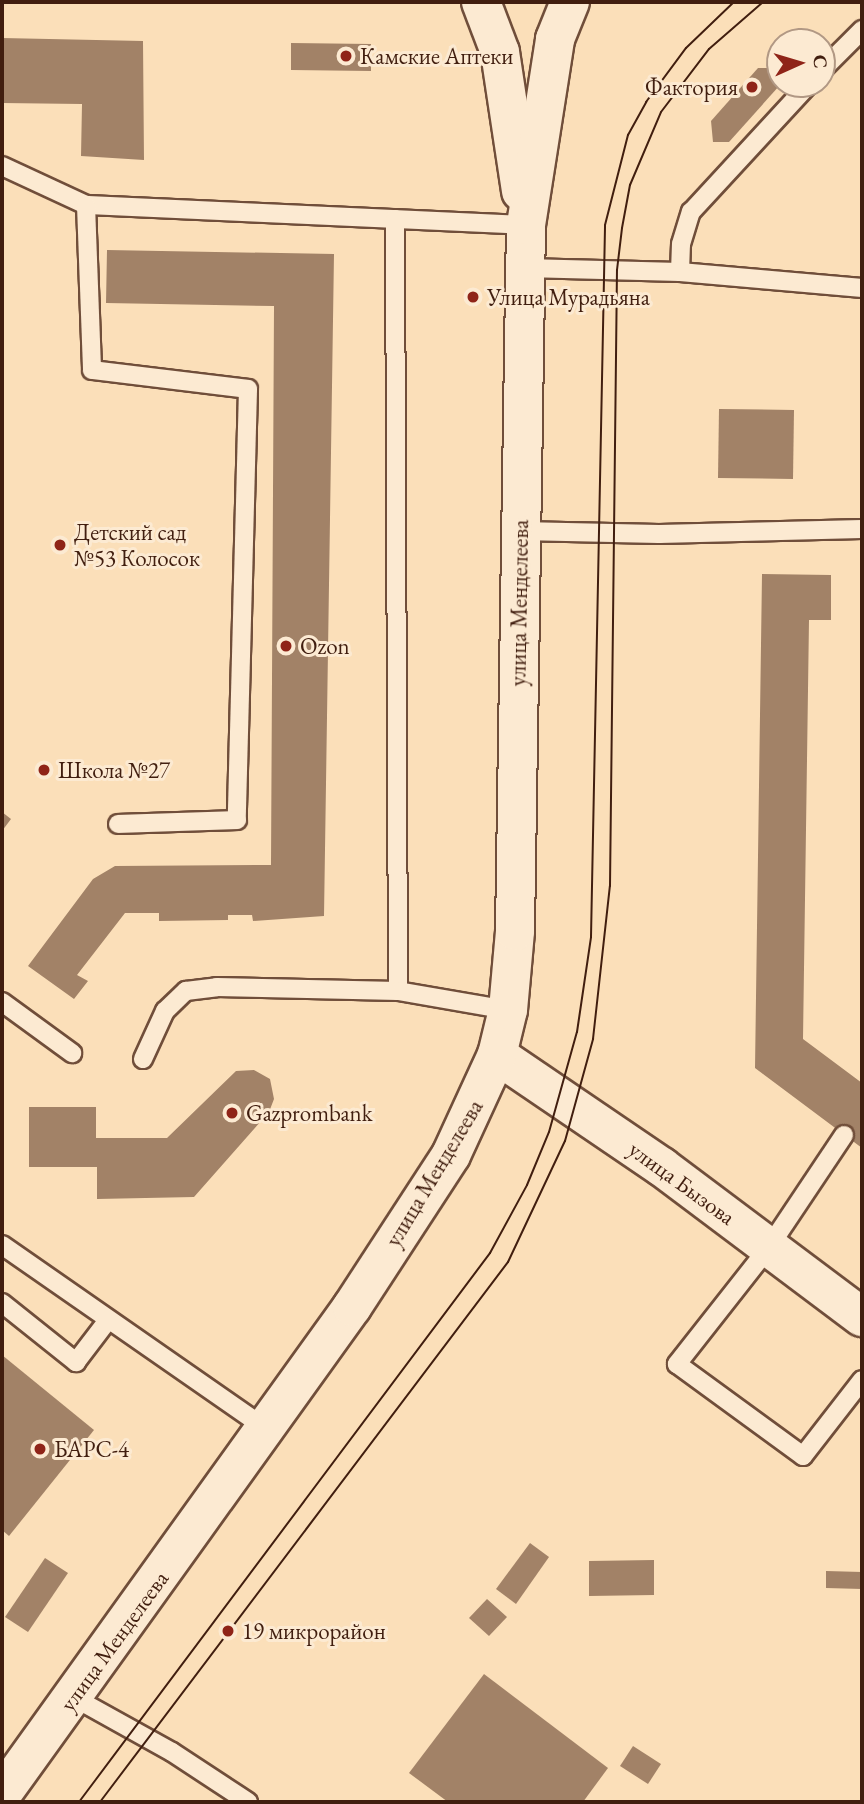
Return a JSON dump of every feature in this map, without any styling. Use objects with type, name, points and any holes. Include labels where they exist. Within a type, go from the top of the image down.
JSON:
[{"type":"main road","name":"улица Менделеева","points":[[481,2],[500,52],[526,225]]},
{"type":"main road","name":"улица Менделеева","points":[[2,1794],[267,1429],[451,1155],[498,1055],[508,1010],[515,932],[526,225],[555,39],[570,2]]},
{"type":"main road","name":"улица Бызова","points":[[498,1055],[662,1167],[862,1317]]},
{"type":"lane","points":[[836,56],[862,30]]},
{"type":"lane","points":[[680,272],[681,244],[691,212],[796,98]]},
{"type":"lane","points":[[2,166],[86,205],[526,225]]},
{"type":"lane","points":[[86,205],[92,370],[248,389],[237,820],[118,824]]},
{"type":"lane","points":[[395,219],[398,991]]},
{"type":"lane","points":[[525,268],[680,272],[862,288]]},
{"type":"lane","points":[[520,531],[659,534],[862,529]]},
{"type":"lane","points":[[143,1059],[165,1011],[186,991],[284,985],[398,991],[508,1010]]},
{"type":"lane","points":[[2,1002],[72,1053]]},
{"type":"lane","points":[[844,1135],[769,1247],[677,1364],[803,1456],[862,1380]]},
{"type":"lane","points":[[2,1245],[267,1429]]},
{"type":"lane","points":[[2,1303],[76,1362],[108,1320]]},
{"type":"lane","points":[[74,1697],[172,1752],[248,1802]]},
{"type":"building","points":[[2,38],[143,41],[144,160],[81,156],[82,104],[2,103]]},
{"type":"building","points":[[291,43],[371,44],[371,71],[291,70]]},
{"type":"building","points":[[758,68],[766,68],[766,98],[768,98],[729,142],[713,142],[711,121]]},
{"type":"building","points":[[107,250],[334,254],[324,916],[253,921],[252,915],[228,915],[228,920],[159,921],[159,913],[125,913],[77,975],[88,981],[74,999],[28,966],[93,879],[115,866],[271,865],[274,306],[106,303]]},
{"type":"building","points":[[719,409],[794,410],[793,479],[718,478]]},
{"type":"building","points":[[762,574],[831,575],[831,620],[809,620],[803,1039],[862,1083],[862,1148],[755,1068]]},
{"type":"building","points":[[2,812],[11,819],[2,831]]},
{"type":"building","points":[[254,1070],[270,1079],[274,1099],[269,1112],[194,1197],[97,1199],[97,1167],[29,1167],[29,1107],[96,1107],[96,1138],[167,1138],[236,1071]]},
{"type":"building","name":"БАРС-4","points":[[2,1355],[94,1430],[9,1536],[2,1530]]},
{"type":"building","points":[[530,1543],[549,1557],[516,1604],[496,1589]]},
{"type":"building","points":[[45,1558],[68,1573],[28,1632],[5,1617]]},
{"type":"building","points":[[654,1560],[654,1595],[589,1596],[589,1561]]},
{"type":"building","points":[[826,1571],[862,1572],[862,1589],[826,1588]]},
{"type":"building","points":[[487,1599],[507,1617],[489,1636],[469,1618]]},
{"type":"building","points":[[484,1674],[608,1768],[583,1802],[448,1802],[409,1773]]},
{"type":"building","points":[[633,1746],[661,1764],[648,1784],[620,1766]]},
{"type":"tram line","points":[[79,1802],[490,1253],[527,1185],[549,1132],[577,1032],[591,937],[605,225],[628,135],[646,102],[686,48],[734,2]]},
{"type":"tram line","points":[[100,1802],[508,1262],[565,1141],[593,1039],[610,886],[617,270],[622,228],[630,185],[661,112],[709,49],[763,2]]},
{"type":"place","name":"Камские Аптеки","points":[[346,56]]},
{"type":"place","name":"Фактория","points":[[752,87]]},
{"type":"place","name":"Улица Мурадьяна","points":[[473,297]]},
{"type":"place","name":"Детский сад №53 Колосок","points":[[60,545]]},
{"type":"place","name":"Ozon","points":[[286,646]]},
{"type":"place","name":"Школа №27","points":[[44,770]]},
{"type":"place","name":"Gazprombank","points":[[232,1113]]},
{"type":"place","name":"БАРС-4","points":[[40,1449]]},
{"type":"place","name":"19 микрорайон","points":[[228,1631]]}]
